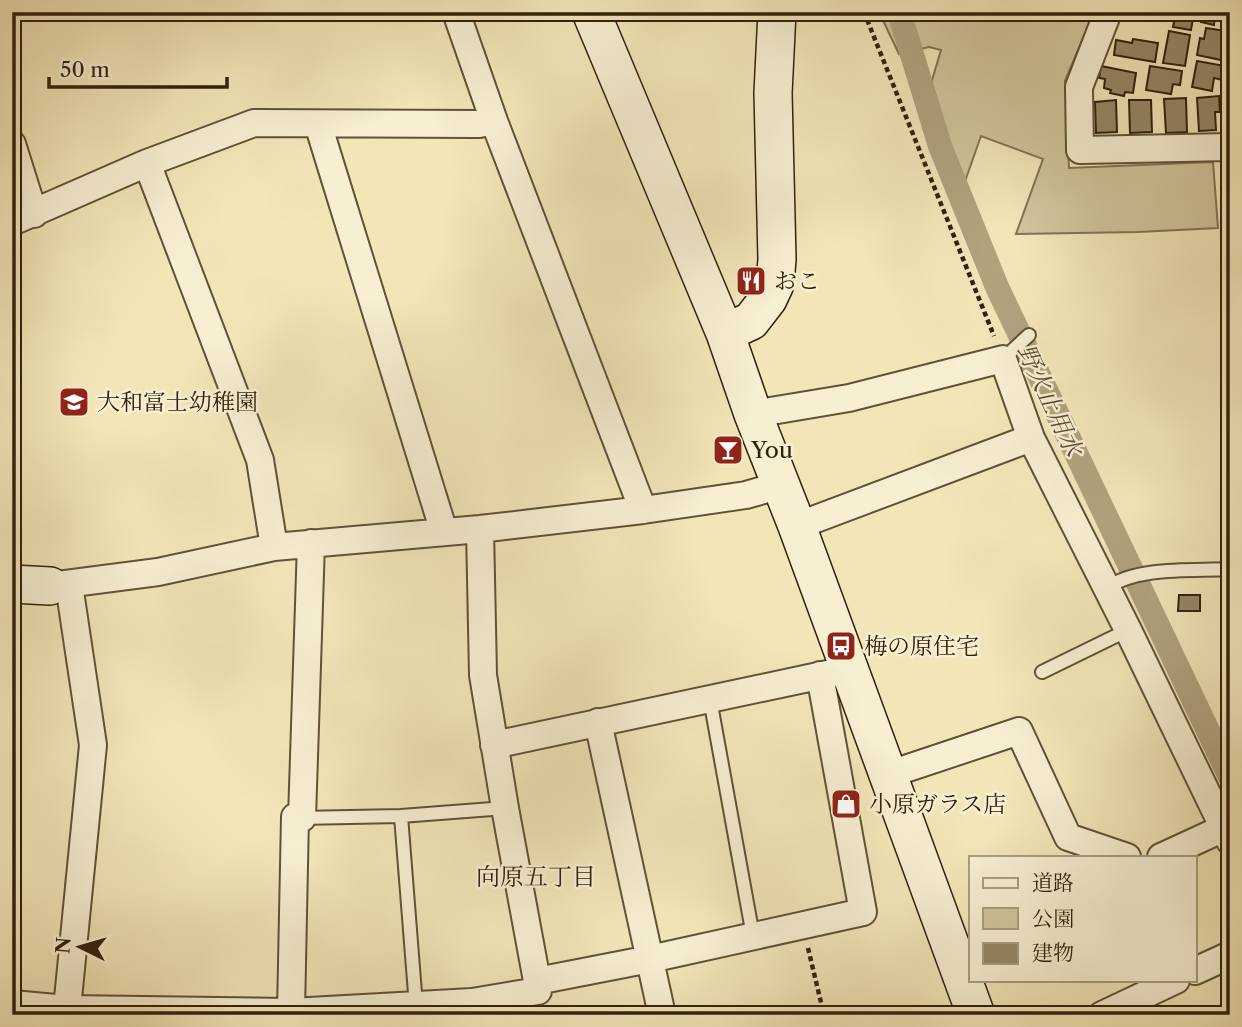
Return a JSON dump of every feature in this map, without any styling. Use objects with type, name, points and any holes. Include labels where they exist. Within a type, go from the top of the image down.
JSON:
[{"type":"street","points":[[456,12],[494,121],[643,510]]},
{"type":"street","points":[[537,981],[863,912],[835,672],[797,526],[725,333],[591,12]]},
{"type":"street","points":[[725,333],[751,321],[768,299],[775,284],[777,259],[773,93],[777,12]]},
{"type":"street","points":[[1108,12],[1079,87],[1080,150],[1230,147]]},
{"type":"street","points":[[12,144],[23,218],[147,163],[254,124],[479,124],[494,121]]},
{"type":"street","points":[[318,124],[444,532]]},
{"type":"street","points":[[147,163],[260,460],[274,548]]},
{"type":"street","points":[[753,414],[849,398],[1007,355],[1031,438],[1112,584],[1128,630],[1227,835],[1164,856]]},
{"type":"street","points":[[797,526],[1031,438]]},
{"type":"street","points":[[12,584],[60,586],[158,572],[274,548],[480,529],[643,510],[746,495],[781,485]]},
{"type":"street","points":[[12,1004],[67,1009],[291,1012],[416,1006],[472,1008],[538,991],[483,675],[480,529]]},
{"type":"street","points":[[291,1012],[311,543]]},
{"type":"street","points":[[60,586],[93,745],[67,1009]]},
{"type":"street","points":[[494,745],[835,672]]},
{"type":"street","points":[[835,672],[887,775],[976,1015]]},
{"type":"street","points":[[598,722],[662,1015]]},
{"type":"street","points":[[887,775],[1019,731],[1068,837],[1124,856]]},
{"type":"street","points":[[1196,971],[1230,955]]},
{"type":"street","points":[[1102,1015],[1141,1006],[1173,982]]},
{"type":"lane","points":[[1007,355],[1029,335]]},
{"type":"lane","points":[[1112,584],[1153,572],[1230,569]]},
{"type":"lane","points":[[1042,673],[1128,630]]},
{"type":"lane","points":[[710,699],[753,936]]},
{"type":"lane","points":[[299,818],[401,816],[505,808]]},
{"type":"lane","points":[[401,816],[416,1006]]},
{"type":"path","points":[[866,13],[1007,355]]},
{"type":"path","points":[[803,925],[824,1015]]},
{"type":"green space","points":[[879,12],[1094,12],[1065,81],[1069,168],[1213,162],[1218,228],[1016,234],[1043,159],[981,136],[963,187],[927,97],[941,50],[929,47],[899,54]]},
{"type":"building","points":[[1176,12],[1194,12],[1191,30],[1173,27]]},
{"type":"building","points":[[1203,12],[1230,12],[1230,17],[1215,15],[1214,25],[1201,22]]},
{"type":"building","points":[[1206,28],[1226,31],[1221,60],[1197,55],[1200,38],[1204,39]]},
{"type":"building","points":[[1169,31],[1190,35],[1185,66],[1163,63]]},
{"type":"building","points":[[1133,39],[1158,43],[1155,62],[1114,55],[1116,40],[1132,43]]},
{"type":"building","points":[[1197,61],[1225,66],[1223,80],[1214,78],[1212,91],[1192,87]]},
{"type":"building","points":[[1101,66],[1136,73],[1133,93],[1125,92],[1124,96],[1110,93],[1111,90],[1104,88],[1105,79],[1099,78]]},
{"type":"building","points":[[1150,66],[1182,71],[1180,85],[1173,84],[1171,94],[1146,90]]},
{"type":"building","points":[[1219,96],[1220,112],[1215,112],[1216,130],[1199,131],[1197,98]]},
{"type":"building","points":[[1186,98],[1187,132],[1166,133],[1164,99]]},
{"type":"building","points":[[1116,100],[1117,132],[1096,133],[1095,102]]},
{"type":"building","points":[[1129,100],[1151,100],[1152,132],[1130,133]]},
{"type":"building","points":[[1179,595],[1200,595],[1200,611],[1178,611]]},
{"type":"waterway","name":"野火止用水","points":[[899,12],[940,146],[997,287],[1230,777]]},
{"type":"place","name":"おこ","points":[[751,281]]},
{"type":"place","name":"大和富士幼稚園","points":[[74,402]]},
{"type":"place","name":"You","points":[[728,450]]},
{"type":"place","name":"梅の原住宅","points":[[841,646]]},
{"type":"place","name":"小原ガラス店","points":[[846,804]]},
{"type":"district","name":"向原五丁目","points":[[536,876]]}]
